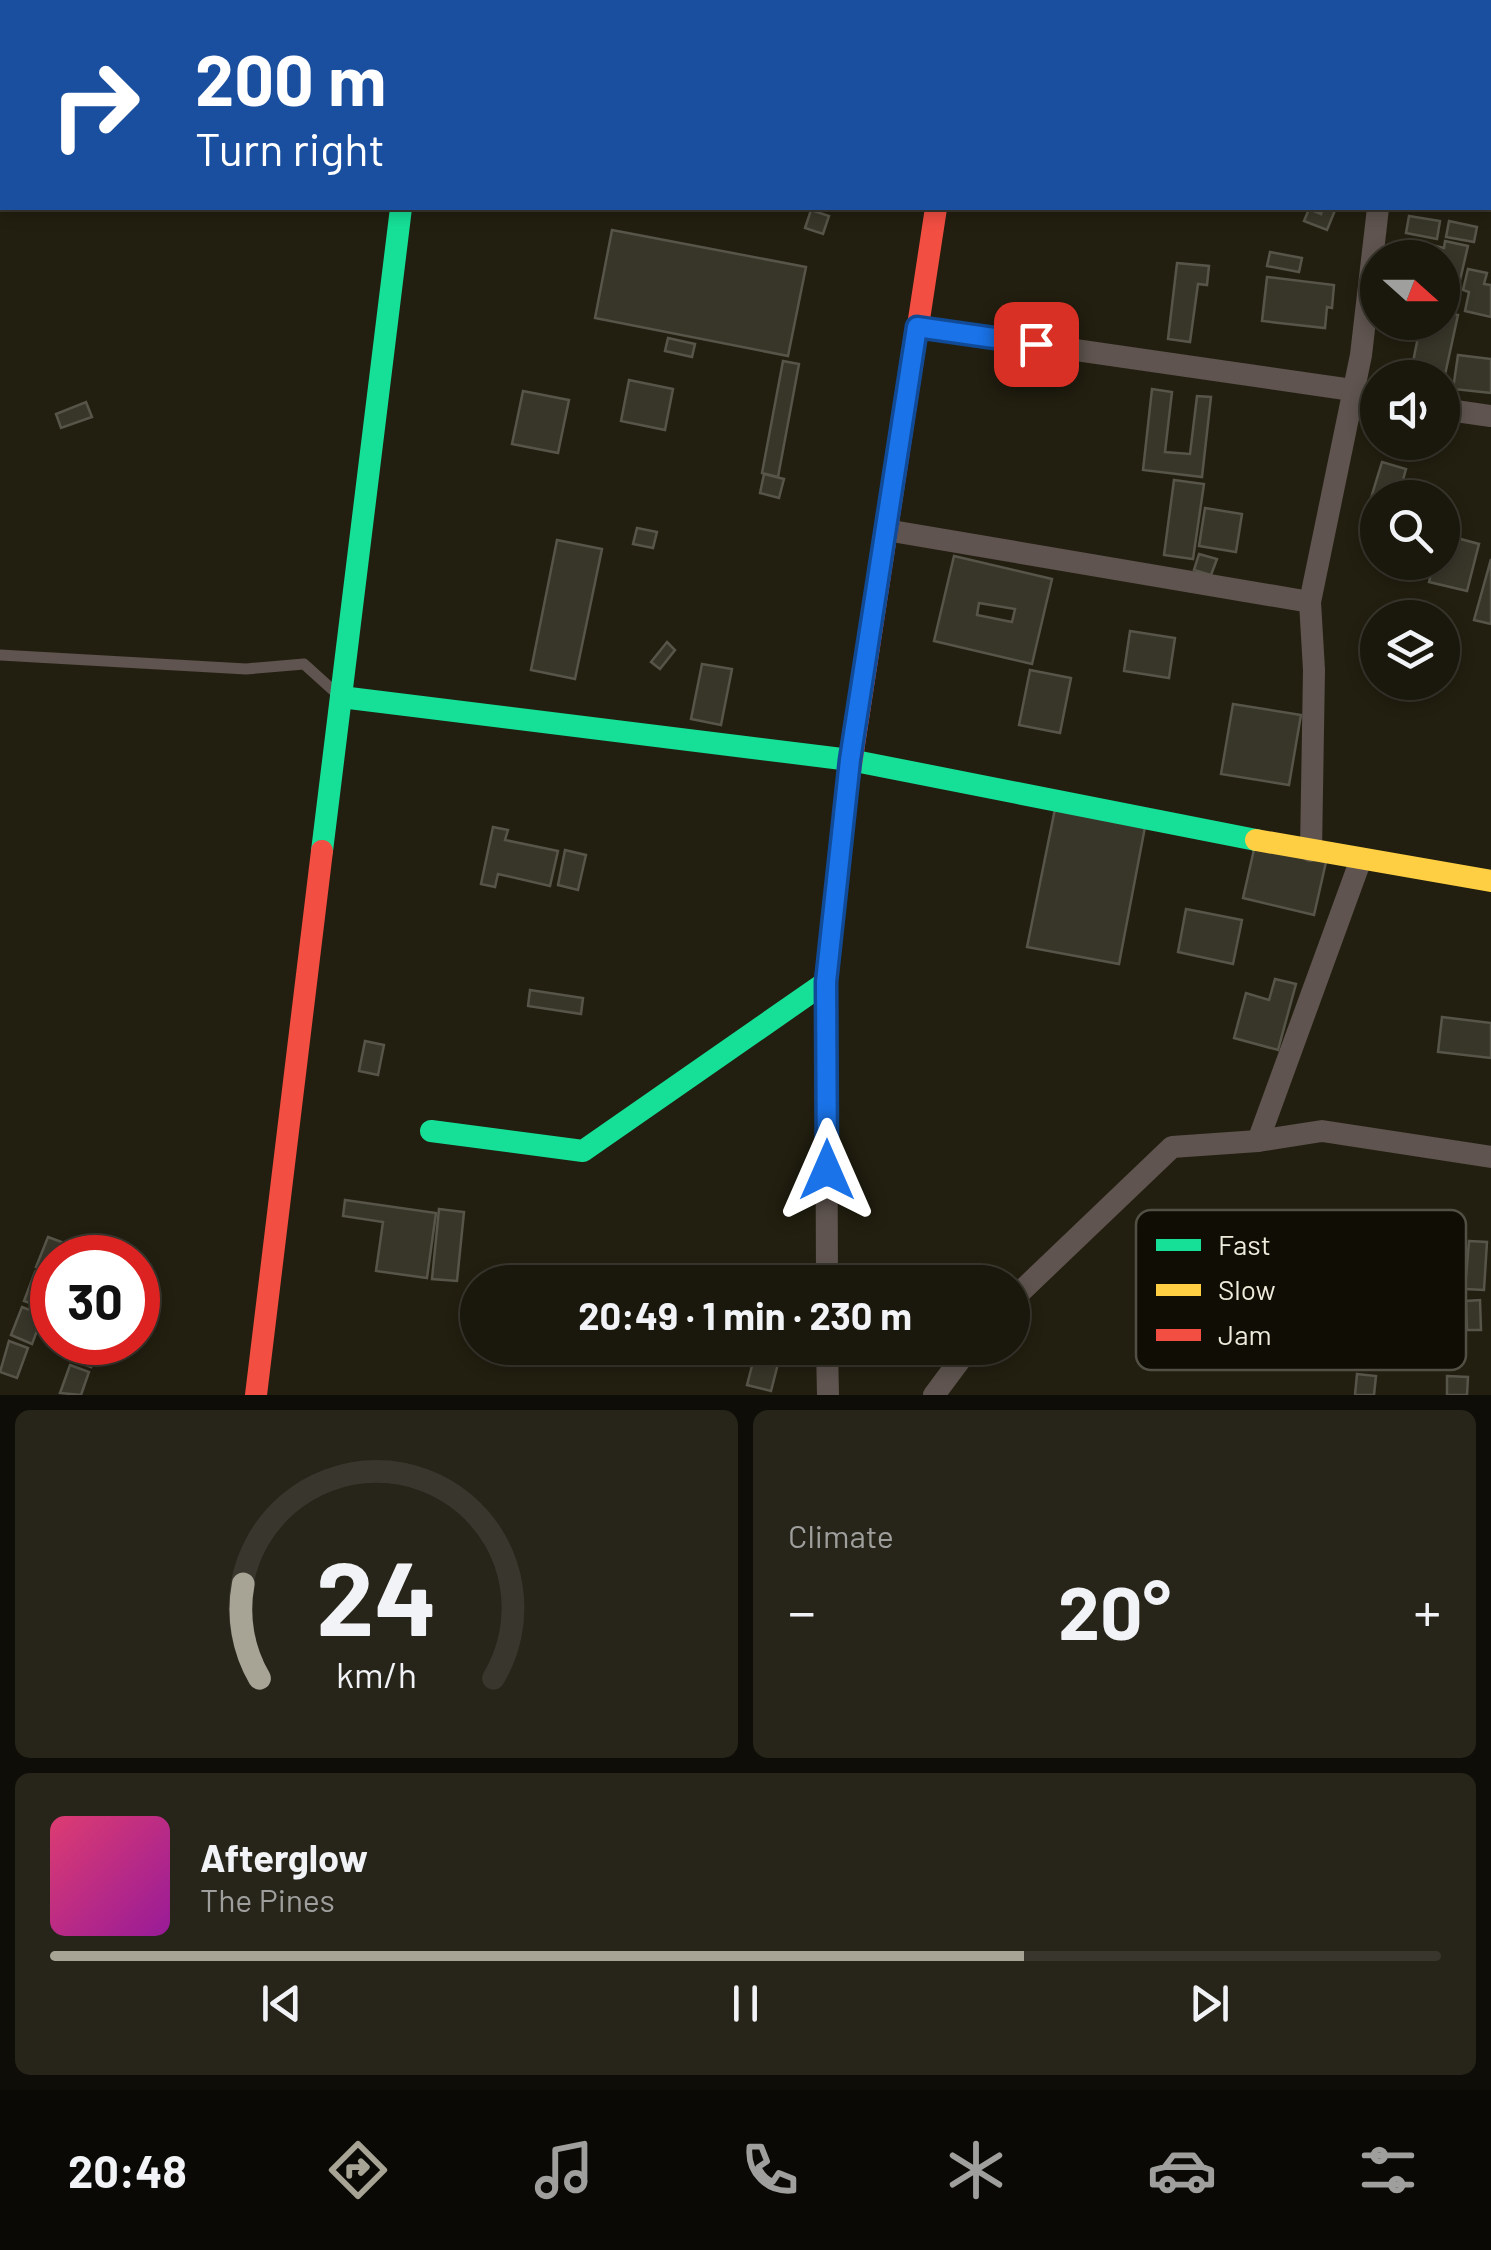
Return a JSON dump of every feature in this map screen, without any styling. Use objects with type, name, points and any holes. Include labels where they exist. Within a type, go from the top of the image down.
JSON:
[{"type":"street","points":[[256,1395],[401,210]]},
{"type":"street","points":[[827,1265],[826,982],[850,760],[936,210]]},
{"type":"street","points":[[1311,851],[1314,670],[1310,602],[1360,355],[1378,210]]},
{"type":"street","points":[[917,327],[1360,392]]},
{"type":"street","points":[[1460,412],[1491,416]]},
{"type":"street","points":[[886,530],[1310,602]]},
{"type":"street","points":[[341,697],[850,760],[1311,851],[1491,881]]},
{"type":"street","points":[[1258,1141],[1361,859]]},
{"type":"street","points":[[431,1131],[583,1151],[826,982]]},
{"type":"street","points":[[1030,1283],[1172,1147],[1322,1132],[1491,1157]]},
{"type":"street","points":[[827,1365],[828,1395]]},
{"type":"street","points":[[934,1395],[956,1365]]},
{"type":"lane","points":[[0,656],[246,668],[304,664],[341,697]]},
{"type":"building","points":[[811,210],[829,216],[823,234],[805,228]]},
{"type":"building","points":[[1309,210],[1321,214],[1322,210],[1335,210],[1327,230],[1304,221]]},
{"type":"building","points":[[1409,216],[1440,221],[1437,239],[1406,233]]},
{"type":"building","points":[[1449,221],[1477,227],[1474,242],[1446,237]]},
{"type":"building","points":[[612,230],[806,267],[788,356],[595,318]]},
{"type":"building","points":[[1460,244],[1468,246],[1460,280]]},
{"type":"building","points":[[1270,252],[1302,258],[1299,272],[1267,266]]},
{"type":"building","points":[[1177,263],[1209,266],[1207,285],[1198,284],[1190,342],[1168,339]]},
{"type":"building","points":[[1468,269],[1487,273],[1484,284],[1491,285],[1491,317],[1465,311],[1469,292],[1463,290]]},
{"type":"building","points":[[1267,277],[1334,285],[1325,328],[1262,321]]},
{"type":"building","points":[[668,338],[695,344],[692,357],[665,351]]},
{"type":"building","points":[[1417,340],[1453,340],[1448,360],[1413,360]]},
{"type":"building","points":[[1458,355],[1491,359],[1491,393],[1460,390]]},
{"type":"building","points":[[783,361],[799,364],[778,477],[762,473]]},
{"type":"building","points":[[629,380],[673,389],[665,430],[621,421]]},
{"type":"building","points":[[1152,389],[1172,392],[1165,452],[1190,454],[1197,396],[1211,397],[1202,477],[1143,470]]},
{"type":"building","points":[[523,391],[569,400],[558,453],[512,444]]},
{"type":"building","points":[[86,402],[92,417],[61,428],[56,414]]},
{"type":"building","points":[[1382,462],[1406,469],[1403,480],[1376,480]]},
{"type":"building","points":[[764,474],[784,479],[779,498],[760,493]]},
{"type":"building","points":[[1174,480],[1204,484],[1193,559],[1164,555]]},
{"type":"building","points":[[1205,508],[1242,514],[1236,552],[1199,546]]},
{"type":"building","points":[[637,528],[657,532],[653,548],[633,544]]},
{"type":"building","points":[[1460,539],[1479,544],[1467,591],[1429,582],[1460,580]]},
{"type":"building","points":[[557,540],[602,549],[575,679],[531,670]]},
{"type":"building","points":[[1199,554],[1217,559],[1211,575],[1194,570]]},
{"type":"building","points":[[954,556],[1052,579],[1032,664],[934,641]],"holes":[[[979,603],[1015,609],[1012,622],[977,615]]]},
{"type":"building","points":[[1491,559],[1491,624],[1474,620]]},
{"type":"building","points":[[1130,631],[1175,638],[1169,678],[1124,671]]},
{"type":"building","points":[[667,642],[675,650],[660,669],[651,662]]},
{"type":"building","points":[[702,664],[732,669],[721,725],[691,719]]},
{"type":"building","points":[[1030,670],[1071,678],[1060,733],[1019,725]]},
{"type":"building","points":[[1233,704],[1301,715],[1289,785],[1221,774]]},
{"type":"building","points":[[1055,809],[1145,827],[1119,964],[1027,947]]},
{"type":"building","points":[[493,827],[508,830],[505,840],[558,851],[550,886],[498,874],[495,887],[481,884]]},
{"type":"building","points":[[1255,845],[1326,862],[1314,915],[1243,898]]},
{"type":"building","points":[[565,850],[586,855],[578,890],[558,885]]},
{"type":"building","points":[[1186,909],[1242,920],[1233,964],[1178,952]]},
{"type":"building","points":[[1275,979],[1296,984],[1278,1050],[1234,1038],[1246,993],[1269,1000]]},
{"type":"building","points":[[530,990],[583,998],[581,1014],[528,1006]]},
{"type":"building","points":[[1442,1017],[1491,1023],[1491,1058],[1438,1052]]},
{"type":"building","points":[[365,1041],[384,1045],[378,1075],[359,1071]]},
{"type":"building","points":[[345,1200],[436,1213],[427,1278],[376,1271],[383,1222],[343,1216]]},
{"type":"building","points":[[439,1209],[464,1212],[457,1281],[432,1279]]},
{"type":"building","points":[[1469,1241],[1487,1242],[1484,1290],[1466,1289]]},
{"type":"building","points":[[1480,1300],[1481,1330],[1467,1330],[1466,1301]]},
{"type":"building","points":[[22,1307],[30,1310],[30,1343],[11,1335]]},
{"type":"building","points":[[9,1341],[28,1348],[17,1378],[0,1372]]},
{"type":"building","points":[[70,1365],[89,1372],[81,1395],[60,1393]]},
{"type":"building","points":[[752,1365],[778,1365],[771,1391],[747,1385]]},
{"type":"building","points":[[1357,1374],[1376,1376],[1374,1395],[1355,1395]]},
{"type":"building","points":[[1447,1376],[1468,1377],[1467,1395],[1447,1395]]},
{"type":"traffic: fast","points":[[322,851],[401,210]]},
{"type":"traffic: fast","points":[[341,697],[850,760],[1256,840]]},
{"type":"traffic: fast","points":[[431,1131],[583,1151],[826,982],[847,791]]},
{"type":"traffic: slow","points":[[1256,840],[1491,881]]},
{"type":"traffic: jam","points":[[847,791],[936,210]]},
{"type":"traffic: jam","points":[[256,1395],[322,851]]},
{"type":"route","points":[[827,1170],[826,982],[850,760],[917,327],[1036,344]]}]
